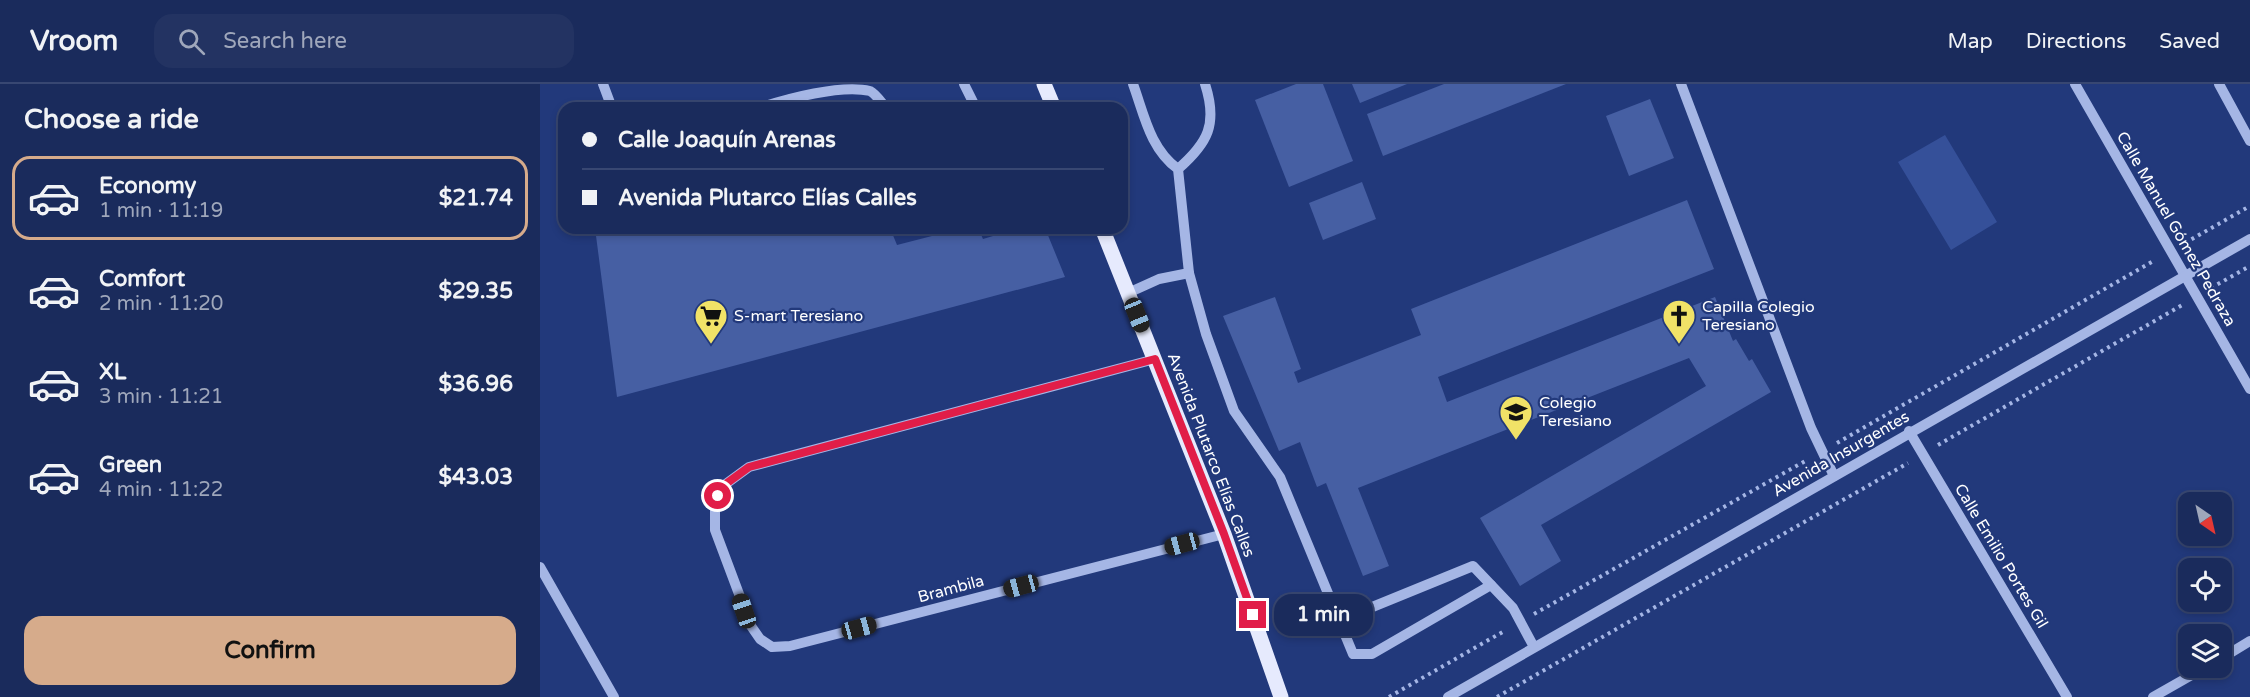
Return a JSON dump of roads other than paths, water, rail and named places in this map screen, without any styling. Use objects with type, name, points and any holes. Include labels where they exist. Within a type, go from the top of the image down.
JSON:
[{"type":"main road","points":[[1044,84],[1052,102]]},
{"type":"main road","name":"Avenida Plutarco Elías Calles","points":[[1104,234],[1224,534],[1281,697]]},
{"type":"street","points":[[603,84],[610,102]]},
{"type":"street","points":[[964,84],[973,102]]},
{"type":"street","points":[[1133,84],[1157,148],[1164,159],[1178,168]]},
{"type":"street","points":[[1178,168],[1199,151],[1210,131],[1211,102],[1205,84]]},
{"type":"street","points":[[1681,84],[1811,428],[1834,476]]},
{"type":"street","name":"Calle Manuel Gómez Pedraza","points":[[2075,84],[2250,388]]},
{"type":"street","points":[[2219,84],[2250,141]]},
{"type":"street","points":[[777,102],[810,91],[837,87],[854,87],[870,91],[880,102]]},
{"type":"street","points":[[1178,168],[1189,273],[1206,334],[1234,411],[1280,477],[1353,654],[1372,654],[1491,585]]},
{"type":"street","name":"Avenida Insurgentes","points":[[1448,697],[1909,431],[2250,239]]},
{"type":"street","points":[[1128,293],[1159,279],[1189,273]]},
{"type":"street","name":"Brambila","points":[[1155,359],[749,467],[723,486],[715,508],[715,530],[751,626],[760,639],[772,647],[790,646],[1224,534]]},
{"type":"street","name":"Calle Emilio Portes Gil","points":[[1909,431],[2067,697]]},
{"type":"street","points":[[1338,621],[1473,566],[1513,608],[1534,647]]},
{"type":"street","points":[[540,567],[614,697]]},
{"type":"street","points":[[2232,652],[2250,642]]},
{"type":"street","points":[[2153,697],[2186,678]]},
{"type":"place","name":"S-mart Teresiano","points":[[711,345]]},
{"type":"place","name":"Capilla Colegio Teresiano","points":[[1679,345]]},
{"type":"place","name":"Colegio Teresiano","points":[[1516,441]]}]
